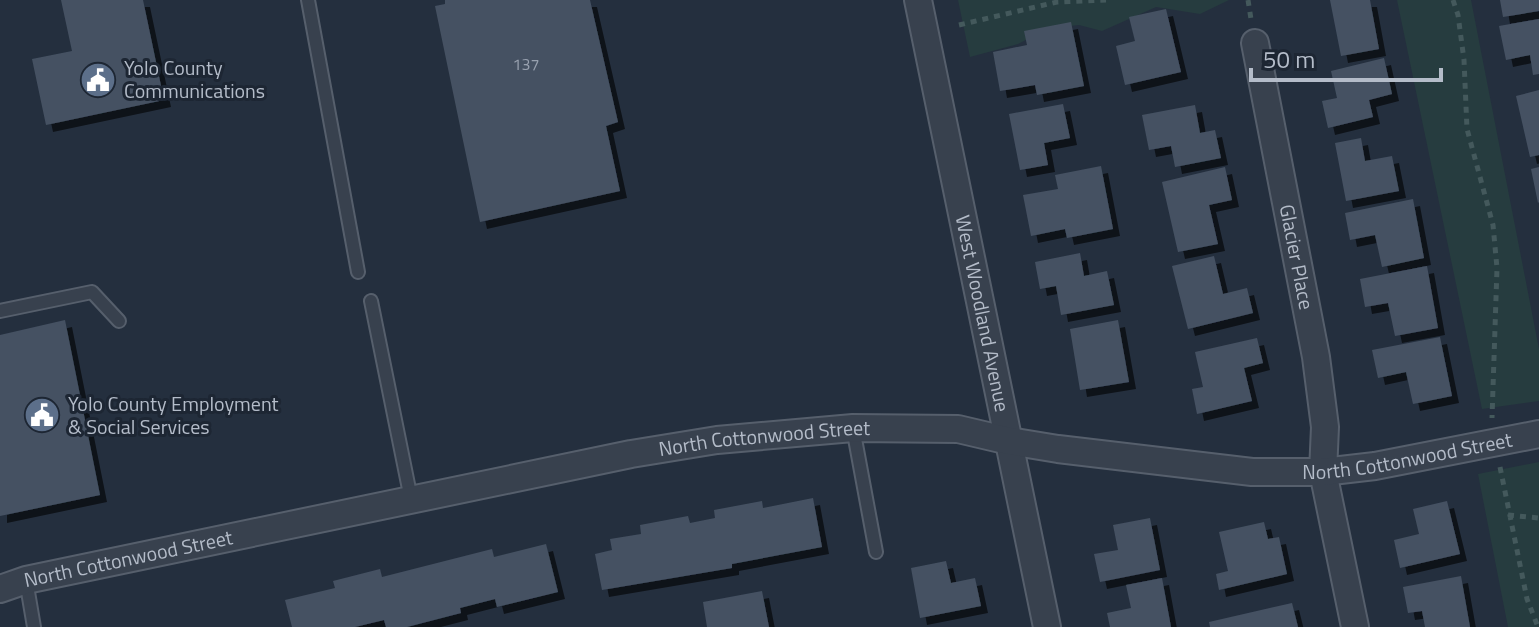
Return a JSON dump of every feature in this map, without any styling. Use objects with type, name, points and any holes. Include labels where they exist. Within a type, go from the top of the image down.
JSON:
[{"type":"street","name":"West Woodland Avenue","points":[[918,0],[1047,627]]},
{"type":"street","name":"Glacier Place","points":[[1255,43],[1316,357],[1325,427],[1323,472],[1355,627]]},
{"type":"street","name":"North Cottonwood Street","points":[[0,589],[26,580],[411,499],[645,451],[717,440],[853,428],[958,429],[1009,441],[1252,472],[1323,472],[1375,466],[1539,434]]},
{"type":"lane","points":[[308,0],[358,272]]},
{"type":"lane","points":[[0,311],[92,292],[119,321]]},
{"type":"lane","points":[[371,301],[411,499]]},
{"type":"lane","points":[[853,428],[876,552]]},
{"type":"lane","points":[[26,580],[34,627]]},
{"type":"path","points":[[959,25],[1057,2],[1106,0]]},
{"type":"path","points":[[1453,0],[1464,60],[1467,129],[1493,225],[1497,268],[1491,406],[1495,443],[1527,599],[1538,627]]},
{"type":"path","points":[[1508,515],[1539,518]]},
{"type":"green space","points":[[958,0],[1229,0],[1200,14],[1156,7],[1102,31],[1079,25],[1049,28],[1018,44],[970,57]]},
{"type":"green space","points":[[1397,0],[1471,0],[1539,349],[1539,401],[1482,409]]},
{"type":"green space","points":[[1539,462],[1539,627],[1508,627],[1478,474]]},
{"type":"building","name":"Yolo County Communications","points":[[61,0],[143,0],[164,100],[46,125],[32,59],[72,51]]},
{"type":"building","points":[[445,0],[590,0],[618,122],[606,126],[620,191],[480,222],[435,6],[445,4]]},
{"type":"building","points":[[1330,0],[1370,0],[1379,49],[1341,56]]},
{"type":"building","points":[[1500,0],[1539,0],[1539,11],[1503,17]]},
{"type":"building","points":[[1166,9],[1181,72],[1125,85],[1116,46],[1135,41],[1129,17]]},
{"type":"building","points":[[1539,19],[1539,74],[1533,75],[1530,55],[1506,60],[1499,26]]},
{"type":"building","points":[[1071,22],[1084,86],[1037,95],[1035,85],[1000,91],[993,52],[1027,45],[1024,31]]},
{"type":"building","points":[[1384,58],[1392,94],[1369,100],[1373,117],[1328,128],[1322,101],[1337,98],[1331,71]]},
{"type":"building","points":[[1539,90],[1539,155],[1530,157],[1516,96]]},
{"type":"building","points":[[1063,104],[1070,138],[1044,143],[1048,165],[1020,170],[1009,114]]},
{"type":"building","points":[[1195,105],[1200,133],[1215,130],[1221,158],[1175,167],[1171,146],[1149,150],[1142,115]]},
{"type":"building","points":[[1361,138],[1365,161],[1392,156],[1399,191],[1346,201],[1335,143]]},
{"type":"building","points":[[1101,166],[1113,229],[1067,238],[1065,229],[1031,236],[1023,195],[1058,189],[1055,175]]},
{"type":"building","points":[[1225,167],[1232,200],[1209,205],[1218,244],[1178,252],[1162,182]]},
{"type":"building","points":[[1539,167],[1539,202],[1538,203],[1531,169]]},
{"type":"building","points":[[1413,199],[1424,258],[1382,267],[1375,235],[1350,240],[1345,213]]},
{"type":"building","points":[[1080,253],[1084,276],[1107,271],[1114,305],[1061,315],[1056,286],[1040,289],[1035,262]]},
{"type":"building","points":[[1214,256],[1223,294],[1247,288],[1253,313],[1188,329],[1172,266]]},
{"type":"building","points":[[1427,266],[1438,328],[1395,336],[1388,303],[1365,307],[1360,279]]},
{"type":"building","name":"Yolo County Employment & Social Services","points":[[65,320],[100,495],[0,516],[0,335]]},
{"type":"building","points":[[1118,320],[1129,382],[1080,390],[1070,329]]},
{"type":"building","points":[[1440,337],[1452,396],[1413,404],[1406,372],[1378,378],[1372,350]]},
{"type":"building","points":[[1257,338],[1263,363],[1244,368],[1252,401],[1197,414],[1192,389],[1203,387],[1195,352]]},
{"type":"building","points":[[813,498],[822,547],[732,564],[732,568],[602,590],[595,554],[612,550],[610,539],[641,534],[640,525],[688,516],[690,523],[715,518],[714,510],[762,501],[763,508]]},
{"type":"building","points":[[1447,501],[1460,554],[1400,568],[1394,540],[1419,534],[1413,509]]},
{"type":"building","points":[[1150,518],[1160,570],[1100,582],[1094,554],[1118,550],[1113,525]]},
{"type":"building","points":[[1264,522],[1268,539],[1279,537],[1287,574],[1219,590],[1216,574],[1228,571],[1219,532]]},
{"type":"building","points":[[546,544],[558,592],[497,607],[495,599],[460,608],[461,613],[407,627],[386,627],[384,620],[355,627],[292,627],[285,600],[335,588],[333,581],[380,569],[382,577],[492,549],[494,557]]},
{"type":"building","points":[[946,561],[951,583],[975,578],[981,606],[920,618],[911,568]]},
{"type":"building","points":[[1461,576],[1470,627],[1425,627],[1422,611],[1408,613],[1403,587]]},
{"type":"building","points":[[1162,578],[1171,627],[1110,627],[1107,613],[1131,608],[1126,585]]},
{"type":"building","points":[[762,591],[769,627],[707,627],[703,602]]},
{"type":"building","points":[[1292,603],[1298,627],[1210,627],[1209,622]]},
{"type":"place","name":"Yolo County Communications","points":[[98,80]]},
{"type":"place","name":"Yolo County Employment & Social Services","points":[[42,415]]}]
